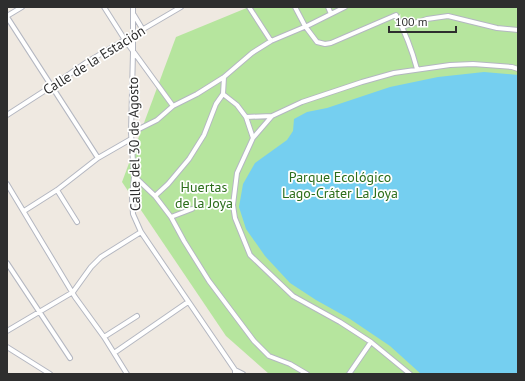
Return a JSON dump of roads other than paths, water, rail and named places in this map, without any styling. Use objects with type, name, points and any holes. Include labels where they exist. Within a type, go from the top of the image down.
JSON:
[{"type":"street","points":[[22,7],[7,17],[98,158]]},
{"type":"street","points":[[104,7],[124,40],[173,106]]},
{"type":"street","name":"Calle del 30 de Agosto","points":[[133,7],[131,133],[134,176],[132,198],[133,214],[141,232],[235,372]]},
{"type":"street","name":"Calle de la Estación","points":[[7,115],[87,62],[181,7]]},
{"type":"street","points":[[249,7],[271,41]]},
{"type":"street","points":[[295,7],[317,42],[325,44],[331,43],[396,14],[413,53],[417,69]]},
{"type":"street","points":[[328,7],[331,14]]},
{"type":"street","points":[[131,133],[157,120],[173,106],[197,94],[224,77],[252,53],[271,41],[345,7]]},
{"type":"street","points":[[133,14],[143,30]]},
{"type":"street","points":[[402,26],[427,19],[448,16],[497,28],[518,30]]},
{"type":"street","points":[[246,117],[272,116],[302,102],[394,73],[450,65],[473,64],[518,69]]},
{"type":"street","points":[[155,196],[168,184],[189,159],[204,135],[216,104],[223,94],[224,77]]},
{"type":"street","points":[[223,94],[237,105],[246,117],[253,138]]},
{"type":"street","points":[[272,116],[253,138],[237,173],[233,206],[235,218],[250,255],[293,296],[340,322],[371,342],[410,374]]},
{"type":"street","points":[[24,211],[56,190],[98,158],[131,139]]},
{"type":"street","points":[[134,176],[155,196],[172,217],[184,241],[209,281],[254,341],[269,356],[294,366],[307,374]]},
{"type":"street","points":[[7,184],[75,297],[104,337],[127,374]]},
{"type":"street","points":[[56,190],[78,222]]},
{"type":"street","points":[[172,217],[192,210]]},
{"type":"street","points":[[7,331],[73,292],[91,267],[101,258],[141,232]]},
{"type":"street","points":[[7,263],[70,358]]},
{"type":"street","points":[[114,353],[188,302]]},
{"type":"street","points":[[104,337],[137,316]]},
{"type":"street","points":[[349,374],[371,342]]},
{"type":"street","points":[[7,347],[50,374]]},
{"type":"street","points":[[235,372],[243,374]]},
{"type":"water","points":[[484,72],[518,75],[518,374],[421,374],[390,346],[350,319],[316,300],[290,283],[265,256],[246,229],[239,207],[243,184],[255,163],[287,140],[293,131],[294,119],[307,112],[327,108],[390,87],[438,77]]},
{"type":"park label","name":"Parque Ecológico Lago-Cráter La Joya","points":[[340,186]]},
{"type":"park label","name":"Huertas de la Joya","points":[[204,196]]}]
